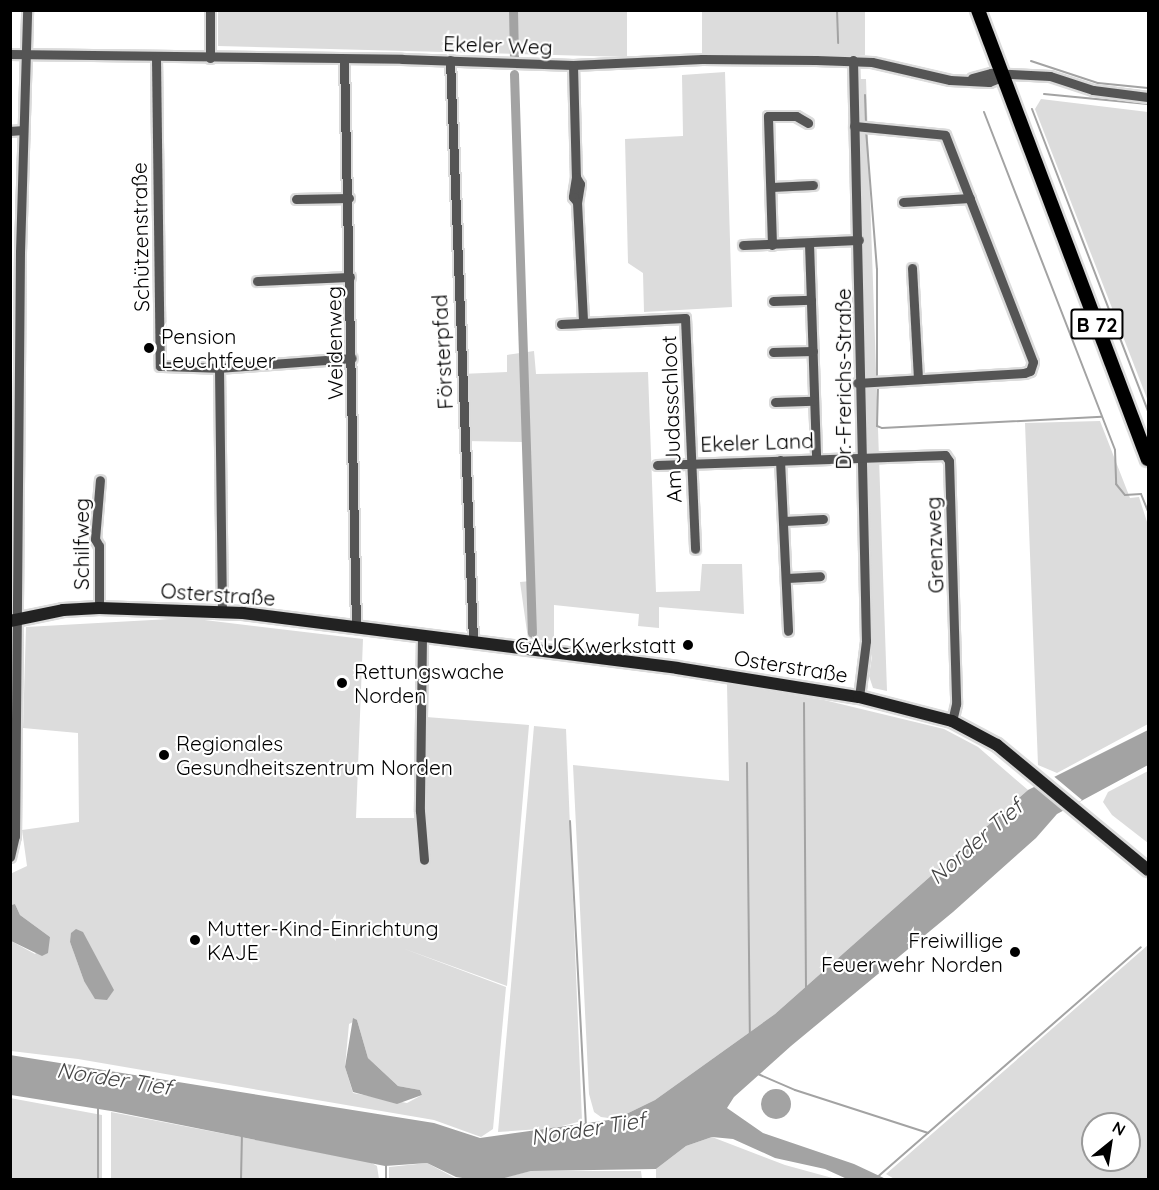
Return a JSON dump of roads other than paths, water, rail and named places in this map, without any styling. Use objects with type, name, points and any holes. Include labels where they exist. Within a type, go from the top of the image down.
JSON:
[{"type":"main road","name":"B 72","points":[[978,10],[1149,459]]},
{"type":"street","points":[[12,855],[15,620],[15,252],[28,55],[27,10]]},
{"type":"street","points":[[210,10],[210,58]]},
{"type":"street","name":"Ekeler Weg","points":[[10,54],[156,58],[450,60],[573,66],[702,58],[853,60],[964,81],[989,82],[1004,76],[1050,76],[1093,90],[1149,97]]},
{"type":"street","name":"Schützenstraße","points":[[156,58],[160,366],[219,368]]},
{"type":"street","name":"Weidenweg","points":[[344,59],[349,198],[356,627]]},
{"type":"street","name":"Försterpfad","points":[[450,60],[473,641]]},
{"type":"street","name":"Dr.-Frerichs-Straße","points":[[853,60],[859,240],[857,383],[866,641],[859,697]]},
{"type":"street","points":[[573,66],[576,177],[580,184],[577,202],[583,322]]},
{"type":"street","points":[[772,245],[768,116],[796,116],[808,123]]},
{"type":"street","points":[[854,126],[945,135],[1033,367],[1024,373],[857,383]]},
{"type":"street","points":[[10,131],[24,130]]},
{"type":"street","points":[[771,187],[813,185]]},
{"type":"street","points":[[296,199],[349,198]]},
{"type":"street","points":[[903,202],[970,198]]},
{"type":"street","points":[[743,245],[859,240]]},
{"type":"street","points":[[809,243],[816,458]]},
{"type":"street","points":[[912,268],[918,379]]},
{"type":"street","points":[[257,281],[350,277]]},
{"type":"street","points":[[773,301],[811,300]]},
{"type":"street","name":"Am Judasschloot","points":[[561,324],[685,318],[695,549]]},
{"type":"street","points":[[773,352],[813,351]]},
{"type":"street","points":[[222,611],[219,368],[352,358]]},
{"type":"street","points":[[775,402],[813,401]]},
{"type":"street","name":"Grenzweg","points":[[860,456],[939,453],[949,461],[957,704],[952,721]]},
{"type":"street","name":"Ekeler Land","points":[[657,465],[860,456]]},
{"type":"street","points":[[780,460],[788,631]]},
{"type":"street","name":"Schilfweg","points":[[99,608],[99,546],[94,539],[100,480]]},
{"type":"street","points":[[784,521],[823,519]]},
{"type":"street","points":[[787,578],[820,576]]},
{"type":"street","name":"Osterstraße","points":[[15,620],[99,608],[222,611],[473,641],[859,697],[952,721],[997,745],[1040,778],[1149,870]]},
{"type":"street","points":[[422,635],[420,811],[424,860]]},
{"type":"water","name":"Norder Tief","points":[[1148,730],[1148,765],[1057,814],[1036,838],[953,912],[791,1046],[734,1097],[727,1108],[763,1133],[854,1164],[886,1179],[847,1179],[825,1169],[775,1158],[733,1139],[712,1137],[686,1146],[656,1169],[531,1171],[497,1180],[475,1180],[456,1177],[427,1163],[385,1166],[111,1111],[11,1095],[10,1055],[434,1123],[480,1138],[616,1119],[655,1100],[775,1014],[1028,790]]},
{"type":"water","points":[[15,904],[20,915],[50,937],[48,953],[42,956],[11,941],[11,905]]},
{"type":"water","points":[[76,929],[83,932],[114,990],[107,1000],[95,999],[84,981],[70,942],[71,933]]},
{"type":"water","points":[[353,1018],[357,1020],[368,1058],[398,1086],[420,1090],[422,1095],[397,1104],[353,1092],[345,1067]]},
{"type":"water","points":[[776,1089],[782,1090],[790,1098],[790,1110],[782,1118],[776,1119],[770,1118],[762,1110],[761,1104],[762,1098],[770,1090]]},
{"type":"waterway","points":[[513,10],[514,58]]},
{"type":"waterway","points":[[837,10],[838,43]]},
{"type":"waterway","points":[[1031,61],[1098,83],[1148,88]]},
{"type":"waterway","points":[[514,74],[532,633]]},
{"type":"waterway","points":[[1044,94],[1148,104]]},
{"type":"waterway","points":[[865,95],[866,123]]},
{"type":"waterway","points":[[1032,109],[1148,411]]},
{"type":"waterway","points":[[984,112],[1115,450],[1116,484],[1125,495],[1141,494],[1148,511]]},
{"type":"waterway","points":[[866,130],[877,269],[877,378]]},
{"type":"waterway","points":[[878,386],[877,426],[882,428],[1102,417]]},
{"type":"waterway","points":[[804,703],[806,988]]},
{"type":"waterway","points":[[747,763],[750,1034]]},
{"type":"waterway","name":"Norder Tief","points":[[570,821],[586,1127]]},
{"type":"waterway","points":[[874,1180],[1141,947]]},
{"type":"waterway","points":[[758,1074],[795,1090],[928,1133]]},
{"type":"waterway","points":[[98,1107],[98,1180]]},
{"type":"waterway","points":[[241,1180],[242,1134]]},
{"type":"waterway","points":[[386,1164],[386,1180]]},
{"type":"place","name":"Pension Leuchtfeuer","points":[[149,348]]},
{"type":"place","name":"GAUCKwerkstatt","points":[[688,645]]},
{"type":"place","name":"Rettungswache Norden","points":[[342,683]]},
{"type":"place","name":"Regionales Gesundheitszentrum Norden","points":[[164,755]]},
{"type":"place","name":"Mutter-Kind-Einrichtung KAJE","points":[[195,940]]},
{"type":"place","name":"Freiwillige Feuerwehr Norden","points":[[1015,952]]}]
